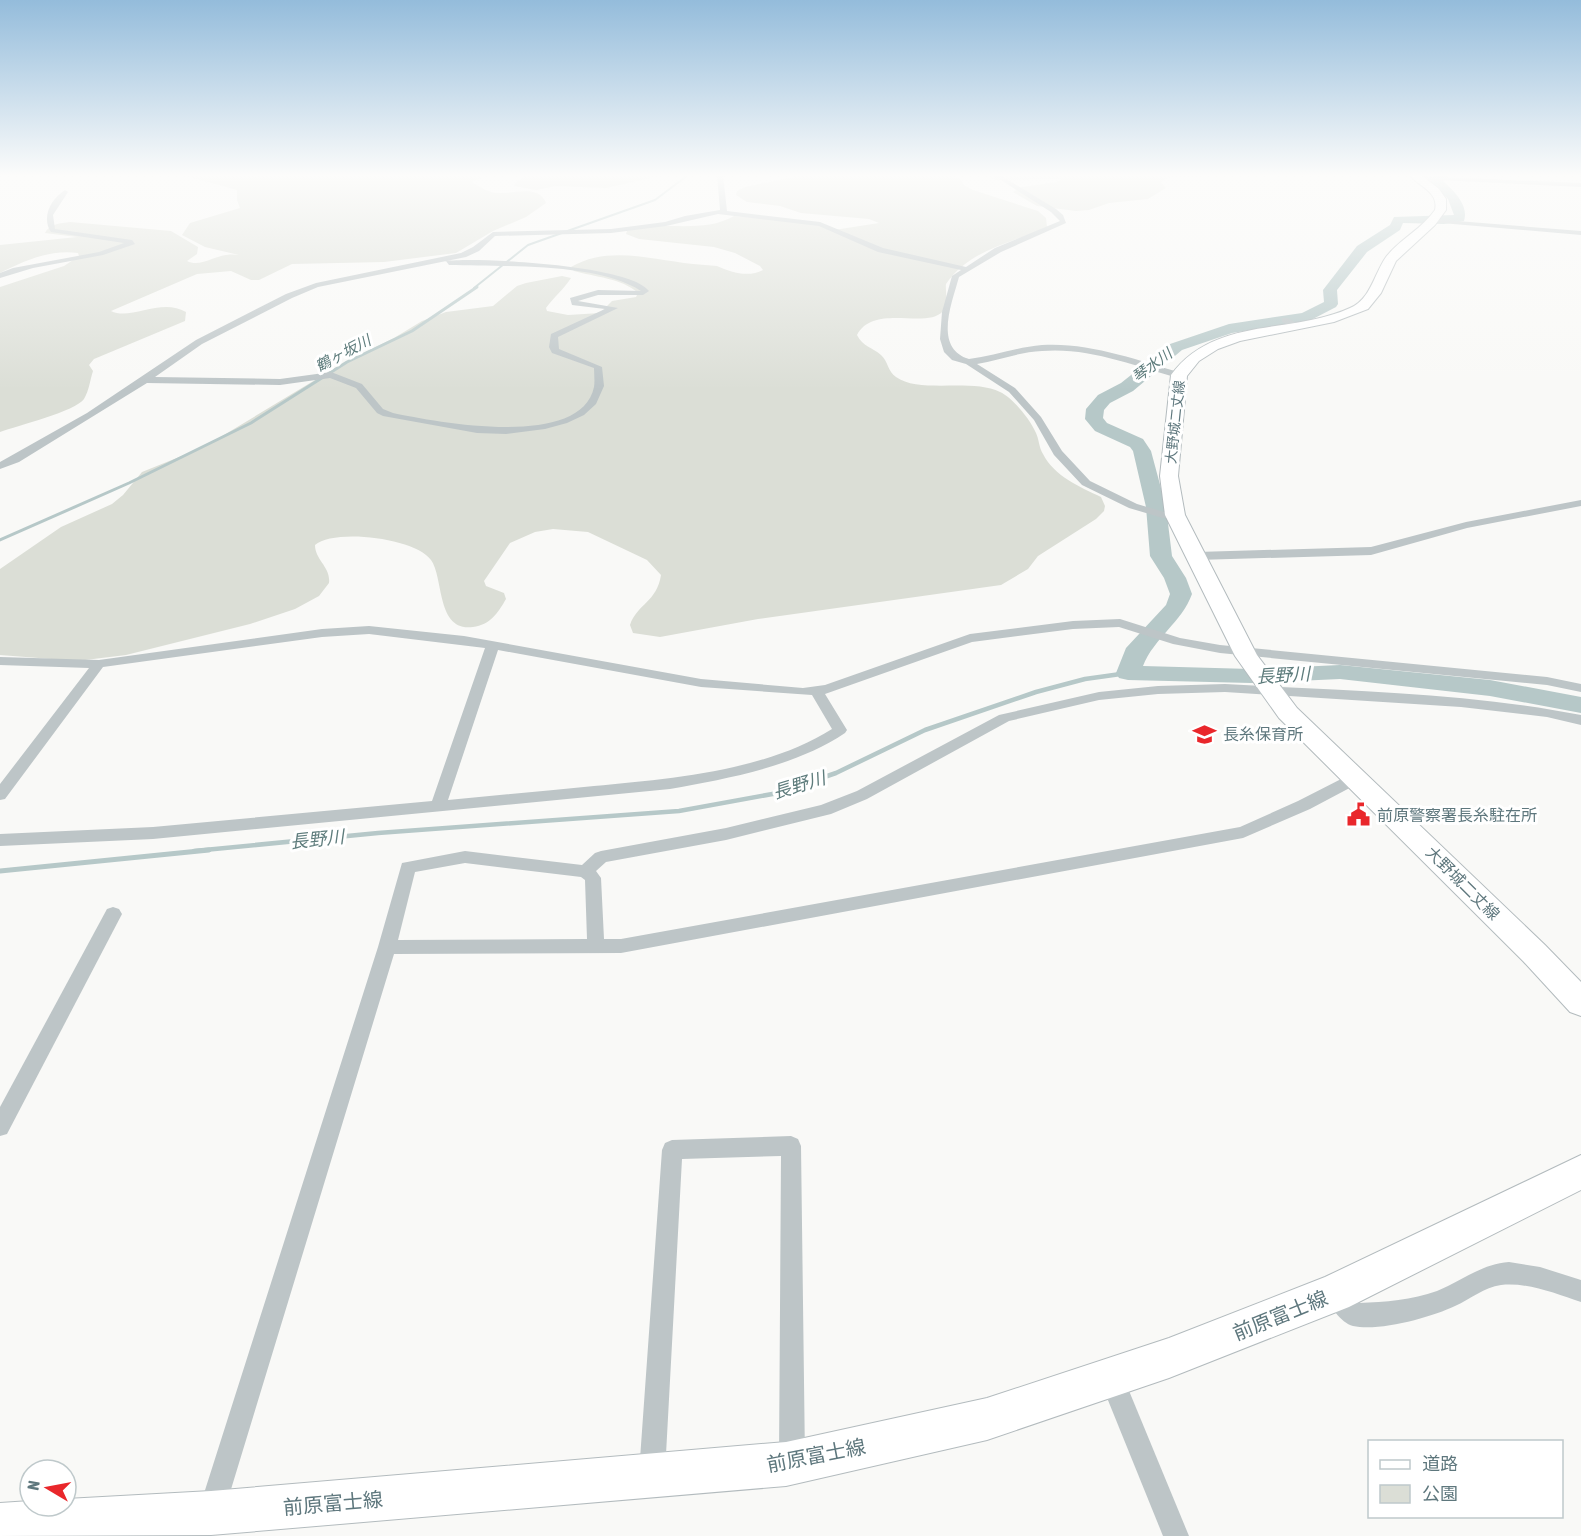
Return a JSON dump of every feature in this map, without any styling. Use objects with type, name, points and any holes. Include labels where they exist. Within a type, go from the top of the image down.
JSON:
[{"type":"main road","name":"大野城二丈線","points":[[1402,247],[1390,258],[1373,294],[1362,308],[1336,318],[1290,323],[1238,337],[1216,344],[1192,358],[1179,375],[1169,476],[1169,515],[1197,556],[1245,653],[1288,713],[1526,945],[1581,1003]]},
{"type":"main road","name":"前原富士線","points":[[0,1525],[211,1513],[792,1462],[987,1419],[1169,1358],[1335,1293],[1581,1172]]},
{"type":"street","points":[[0,276],[29,265],[91,255],[117,247]]},
{"type":"street","points":[[0,466],[24,454],[145,380],[199,342],[305,289],[349,277],[468,253],[476,247]]},
{"type":"street","points":[[873,247],[966,269]]},
{"type":"street","points":[[1006,247],[957,276],[944,321],[944,339],[947,349],[956,358],[969,362],[1012,390],[1038,419],[1058,453],[1086,483],[1148,510],[1169,515]]},
{"type":"street","points":[[145,380],[280,382],[331,375],[359,386],[380,411],[386,414],[490,431],[528,428],[579,415],[588,410],[596,398],[600,375],[598,367],[555,351],[554,336],[614,308],[575,303],[573,300],[585,293],[633,294],[645,291],[636,284],[589,271],[431,261]]},
{"type":"street","points":[[969,362],[1053,348],[1092,353],[1179,375]]},
{"type":"street","points":[[1197,556],[1371,551],[1466,525],[1581,502]]},
{"type":"street","points":[[0,661],[99,664],[352,630],[433,636],[493,645],[701,683],[816,691],[970,638],[1103,622],[1120,622],[1199,646],[1245,653],[1547,681],[1581,688]]},
{"type":"street","points":[[438,806],[493,645]]},
{"type":"street","points":[[0,795],[99,664]]},
{"type":"street","points":[[585,871],[601,857],[726,834],[825,810],[861,795],[1004,718],[1099,696],[1191,688],[1269,689],[1461,703],[1546,713],[1581,720]]},
{"type":"street","points":[[0,840],[153,833],[670,784],[732,772],[794,753],[840,730],[816,691]]},
{"type":"street","points":[[387,947],[621,946],[1243,832],[1304,805],[1354,779]]},
{"type":"street","points":[[211,1513],[387,947],[408,867],[465,857],[585,871],[593,878],[596,946]]},
{"type":"street","points":[[0,1127],[113,914]]},
{"type":"street","points":[[652,1476],[672,1150],[792,1146],[792,1462]]},
{"type":"street","points":[[1335,1293],[1354,1316],[1389,1313],[1444,1300],[1482,1279],[1501,1274],[1551,1281],[1581,1291]]},
{"type":"street","points":[[1111,1378],[1176,1536]]},
{"type":"green space","points":[[0,247],[197,247],[197,254],[187,261],[193,263],[224,255],[239,255],[205,247],[467,247],[456,253],[384,262],[292,264],[259,280],[251,280],[231,271],[197,274],[111,311],[128,313],[157,308],[176,308],[186,312],[185,321],[94,359],[89,365],[93,371],[87,393],[79,404],[0,432],[0,287],[64,266],[79,256],[78,253],[68,252],[47,254],[0,273]]},
{"type":"green space","points":[[711,247],[998,247],[979,255],[956,272],[946,284],[946,301],[943,311],[925,318],[875,320],[857,335],[883,357],[893,375],[906,382],[932,386],[975,386],[988,388],[1005,395],[1016,404],[1030,422],[1048,462],[1068,480],[1101,497],[1105,506],[1104,511],[1096,519],[1038,556],[1028,569],[1001,585],[758,619],[660,637],[633,633],[630,625],[637,612],[655,591],[661,575],[647,560],[588,532],[553,529],[535,532],[510,543],[484,581],[486,586],[504,593],[506,599],[493,618],[473,627],[461,626],[447,613],[435,568],[431,560],[422,552],[393,541],[356,536],[339,537],[315,545],[317,555],[328,572],[329,583],[319,596],[295,609],[250,624],[126,655],[77,661],[0,655],[0,569],[61,527],[112,504],[123,495],[142,472],[204,447],[340,365],[422,321],[446,312],[493,306],[517,286],[562,276],[571,278],[546,308],[547,311],[568,315],[600,313],[612,301],[636,297],[638,293],[624,284],[574,271],[571,267],[586,260],[616,255],[717,266],[746,274],[763,270],[760,266],[735,253]]},
{"type":"waterway","name":"鶴ヶ坂川","points":[[474,288],[526,247]]},
{"type":"waterway","name":"琴水川","points":[[1366,247],[1330,290],[1331,304],[1306,317],[1229,329],[1176,347],[1127,387],[1104,399],[1095,409],[1094,419],[1101,427],[1137,443],[1142,451],[1156,507],[1161,556],[1175,578],[1181,594],[1176,607],[1138,648],[1128,673],[1251,676],[1340,672],[1490,688],[1581,705]]},
{"type":"waterway","name":"鶴ヶ坂川","points":[[0,540],[129,483],[251,423],[347,362],[412,331],[477,287]]},
{"type":"waterway","name":"長野川","points":[[194,851],[378,833],[679,811],[778,793],[836,773],[925,730],[1036,692],[1085,679],[1128,673]]},
{"type":"waterway","name":"長野川","points":[[0,871],[209,850]]},
{"type":"place","name":"長糸保育所","points":[[1205,734]]},
{"type":"place","name":"前原警察署長糸駐在所","points":[[1359,815]]}]
